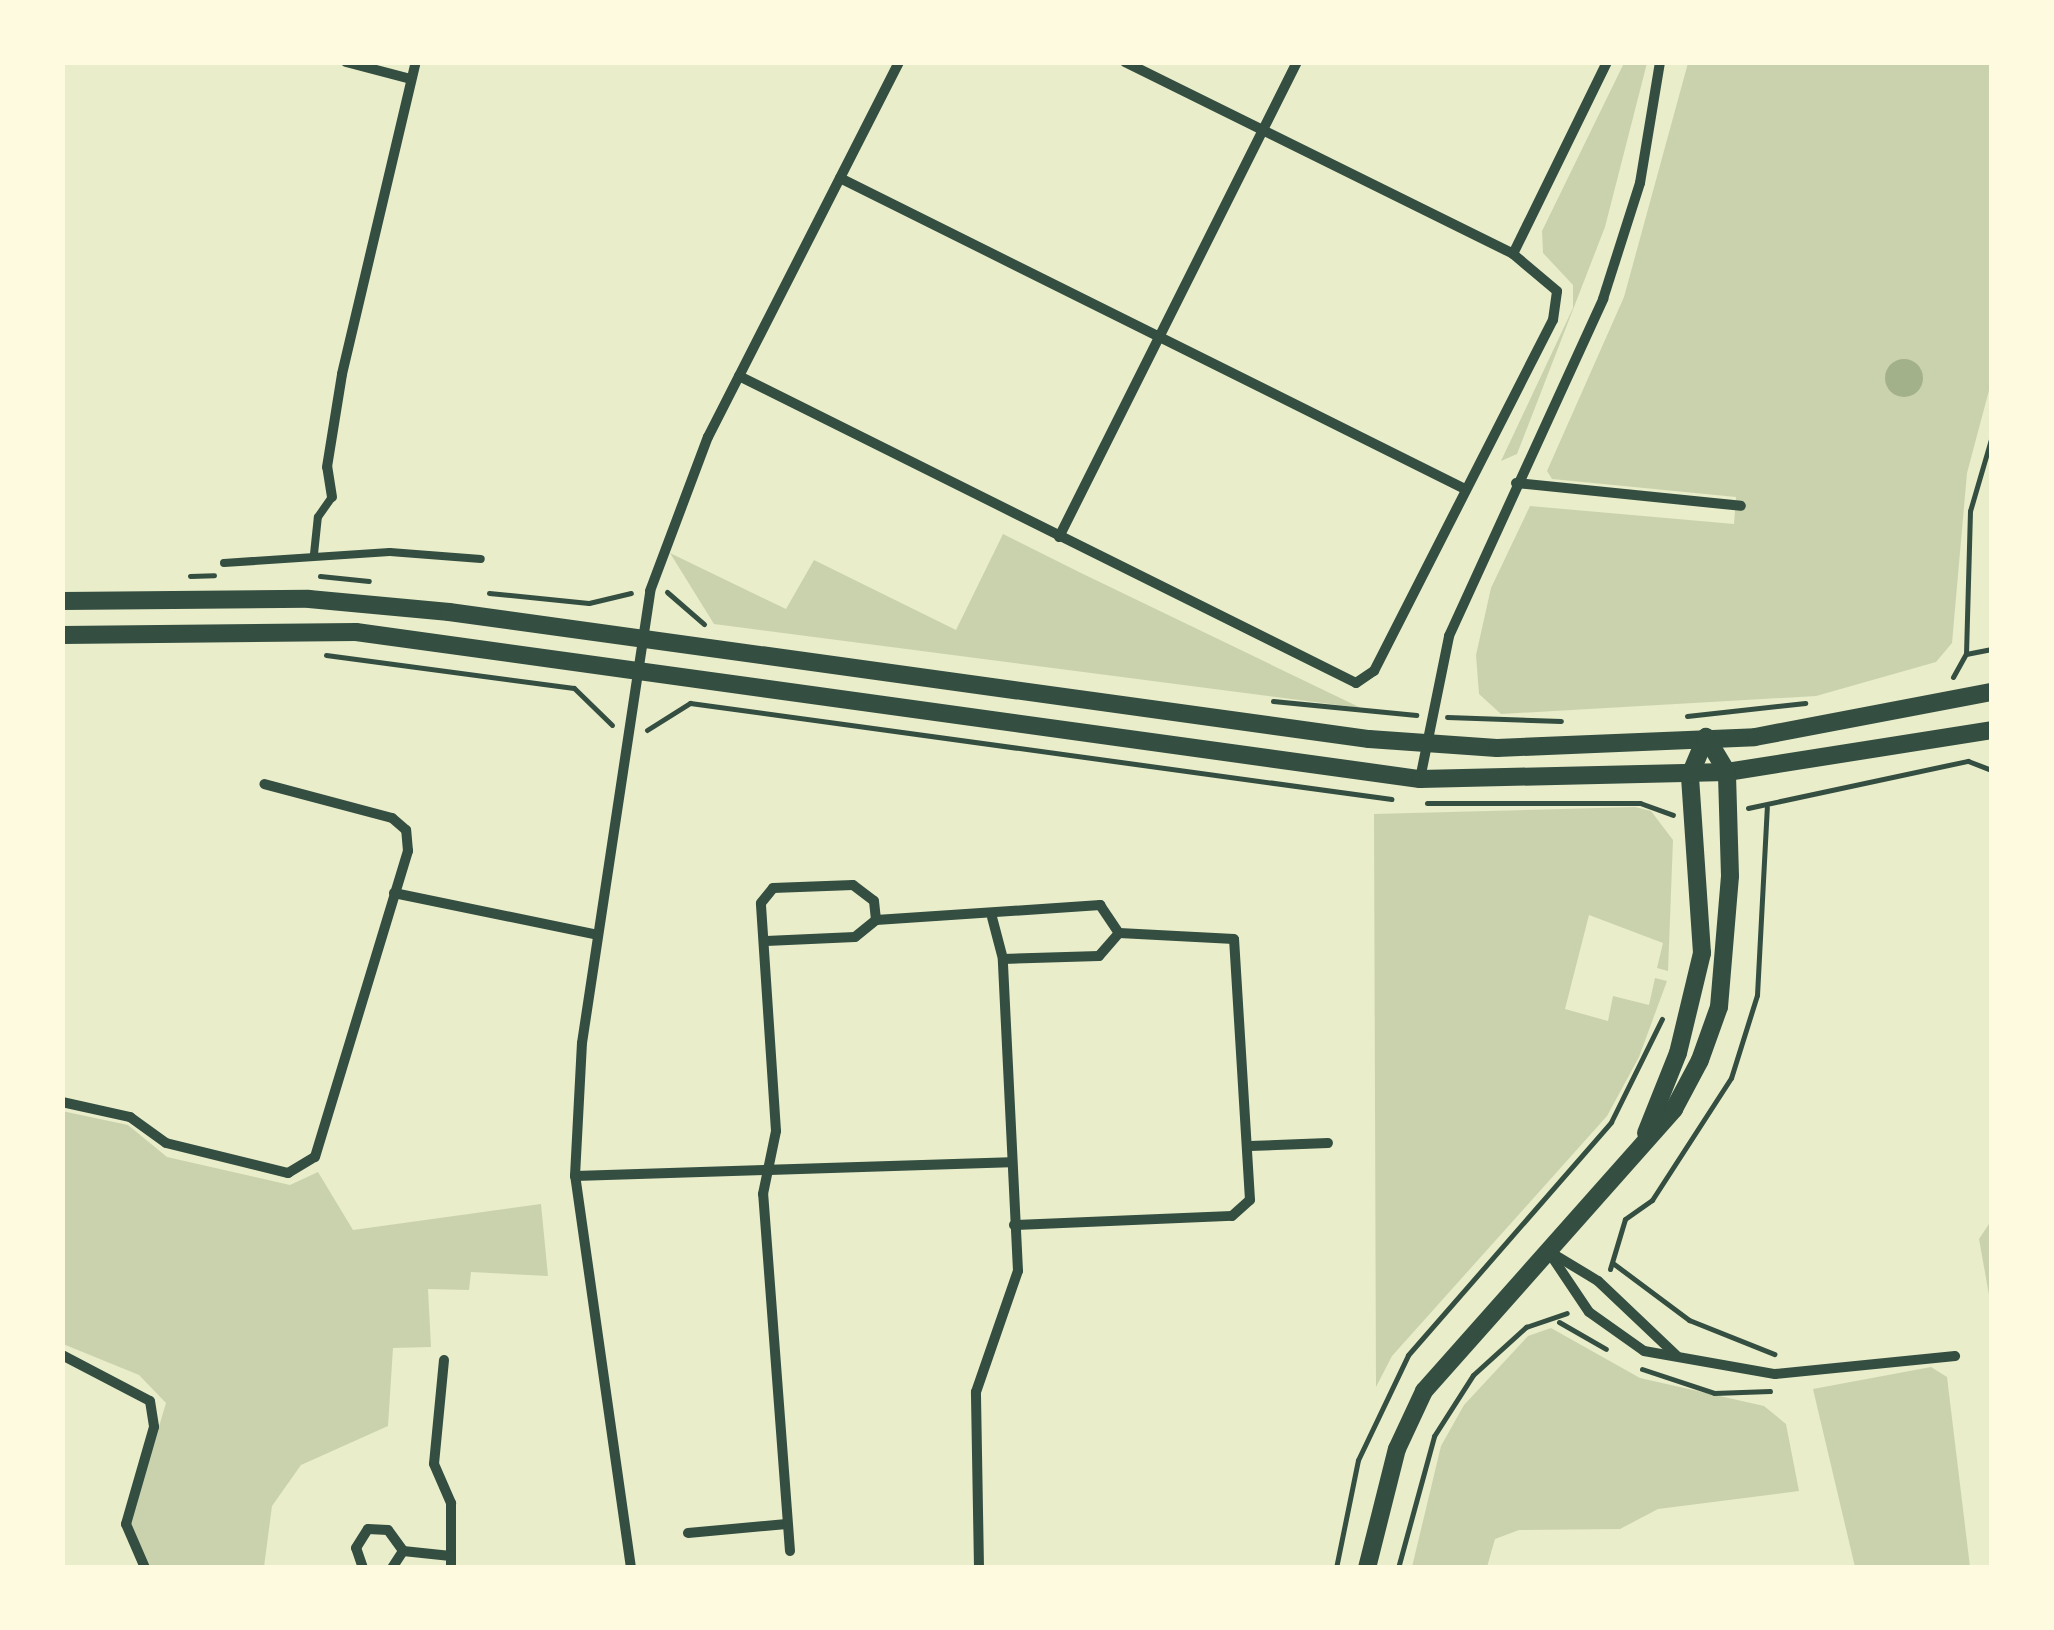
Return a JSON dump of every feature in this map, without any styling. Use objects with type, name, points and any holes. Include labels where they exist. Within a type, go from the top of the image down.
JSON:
[{"type":"street","points":[[346,62],[411,79]]},
{"type":"street","points":[[332,497],[327,468],[342,374],[416,62]]},
{"type":"street","points":[[631,1568],[575,1176],[598,935],[642,639],[672,516],[900,62]]},
{"type":"street","points":[[739,376],[1346,682],[1374,670],[1558,304],[1550,280],[1513,254],[1125,62]]},
{"type":"street","points":[[1060,537],[1297,62]]},
{"type":"street","points":[[1513,254],[1607,62]]},
{"type":"street","points":[[1420,779],[1423,743],[1449,636],[1603,298],[1640,183],[1660,62]]},
{"type":"street","points":[[840,178],[1465,489]]},
{"type":"street","points":[[1516,483],[1741,506]]},
{"type":"street","points":[[62,601],[309,600],[642,639],[1423,743],[1706,738],[1834,727],[1992,692]]},
{"type":"street","points":[[62,636],[356,632],[637,674],[1420,779],[1728,772],[1992,730]]},
{"type":"street","points":[[1368,1568],[1397,1450],[1424,1391],[1674,1110],[1719,1007],[1728,772],[1706,738]]},
{"type":"street","points":[[1640,1148],[1678,1053],[1702,952],[1690,774],[1706,738]]},
{"type":"street","points":[[62,1102],[130,1118],[166,1143],[303,1171],[316,1158],[408,851],[406,830],[392,818],[264,784]]},
{"type":"street","points":[[790,1551],[763,1194],[776,1131],[764,894],[853,885],[874,902],[876,920]]},
{"type":"street","points":[[394,892],[598,935]]},
{"type":"street","points":[[766,941],[855,937],[876,920],[992,916],[1100,905],[1119,933]]},
{"type":"street","points":[[980,1568],[976,1392],[1013,1303],[1014,1225],[1003,959],[992,916]]},
{"type":"street","points":[[1003,959],[1099,956],[1119,933]]},
{"type":"street","points":[[1014,1225],[1232,1216],[1250,1200],[1250,1146],[1234,939],[1119,933]]},
{"type":"street","points":[[1250,1146],[1328,1144]]},
{"type":"street","points":[[575,1176],[770,1165],[1010,1162]]},
{"type":"street","points":[[1548,1251],[1598,1281],[1676,1356]]},
{"type":"street","points":[[1548,1251],[1580,1300],[1644,1351],[1732,1370],[1808,1371],[1956,1356]]},
{"type":"street","points":[[62,1356],[150,1401],[154,1427],[126,1524],[145,1568]]},
{"type":"street","points":[[363,1568],[356,1548],[368,1530],[388,1530],[403,1551],[451,1562],[451,1503],[434,1464],[444,1360]]},
{"type":"street","points":[[688,1533],[787,1524]]},
{"type":"street","points":[[392,1568],[403,1551]]},
{"type":"lane","points":[[314,554],[332,497]]},
{"type":"lane","points":[[224,563],[314,554],[481,559]]},
{"type":"path","points":[[1933,682],[1952,679],[1966,654],[1970,511],[1992,436]]},
{"type":"path","points":[[1966,654],[1992,649]]},
{"type":"path","points":[[310,653],[574,688],[608,724],[650,731],[690,703],[1398,800]]},
{"type":"path","points":[[1674,717],[1820,701]]},
{"type":"path","points":[[1767,807],[1798,791],[1968,761],[1992,770]]},
{"type":"path","points":[[1416,802],[1640,803],[1671,816],[1677,827]]},
{"type":"path","points":[[1476,1274],[1611,1122],[1669,998]]},
{"type":"path","points":[[1598,1281],[1614,1264],[1625,1219]]},
{"type":"path","points":[[1614,1264],[1689,1320],[1808,1371]]},
{"type":"path","points":[[1398,1568],[1434,1436],[1473,1375],[1526,1326],[1559,1322],[1580,1300]]},
{"type":"shaded area","points":[[1624,63],[1647,63],[1605,227],[1517,454],[1501,461],[1573,308],[1573,285],[1543,253],[1542,231]]},
{"type":"shaded area","points":[[1688,63],[1991,63],[1991,383],[1967,473],[1952,643],[1936,662],[1816,696],[1501,714],[1479,694],[1476,655],[1491,588],[1530,506],[1734,524],[1736,497],[1552,479],[1547,471],[1624,297]]},
{"type":"shaded area","points":[[1904,359],[1917,365],[1923,378],[1917,391],[1904,397],[1891,391],[1885,378],[1891,365]]},
{"type":"shaded area","points":[[1003,534],[1361,708],[714,624],[670,553],[786,609],[814,560],[956,630]]},
{"type":"shaded area","points":[[1635,807],[1651,811],[1673,840],[1668,971],[1657,968],[1663,943],[1589,915],[1565,1009],[1608,1021],[1613,996],[1649,1005],[1655,978],[1667,981],[1639,1057],[1607,1116],[1392,1356],[1376,1387],[1374,814]]},
{"type":"shaded area","points":[[62,1111],[128,1125],[167,1157],[290,1185],[318,1172],[353,1230],[541,1204],[548,1276],[471,1272],[469,1290],[428,1289],[431,1347],[393,1348],[388,1426],[301,1465],[272,1506],[264,1567],[132,1567],[146,1564],[130,1523],[166,1403],[139,1375],[63,1344]]},
{"type":"shaded area","points":[[1992,1221],[1991,1306],[1979,1239]]},
{"type":"shaded area","points":[[1551,1328],[1640,1378],[1764,1406],[1786,1424],[1799,1491],[1658,1509],[1620,1529],[1519,1530],[1495,1539],[1487,1567],[1412,1567],[1441,1446],[1464,1405],[1528,1336]]},
{"type":"shaded area","points":[[1931,1367],[1947,1377],[1970,1567],[1855,1567],[1813,1389]]}]
